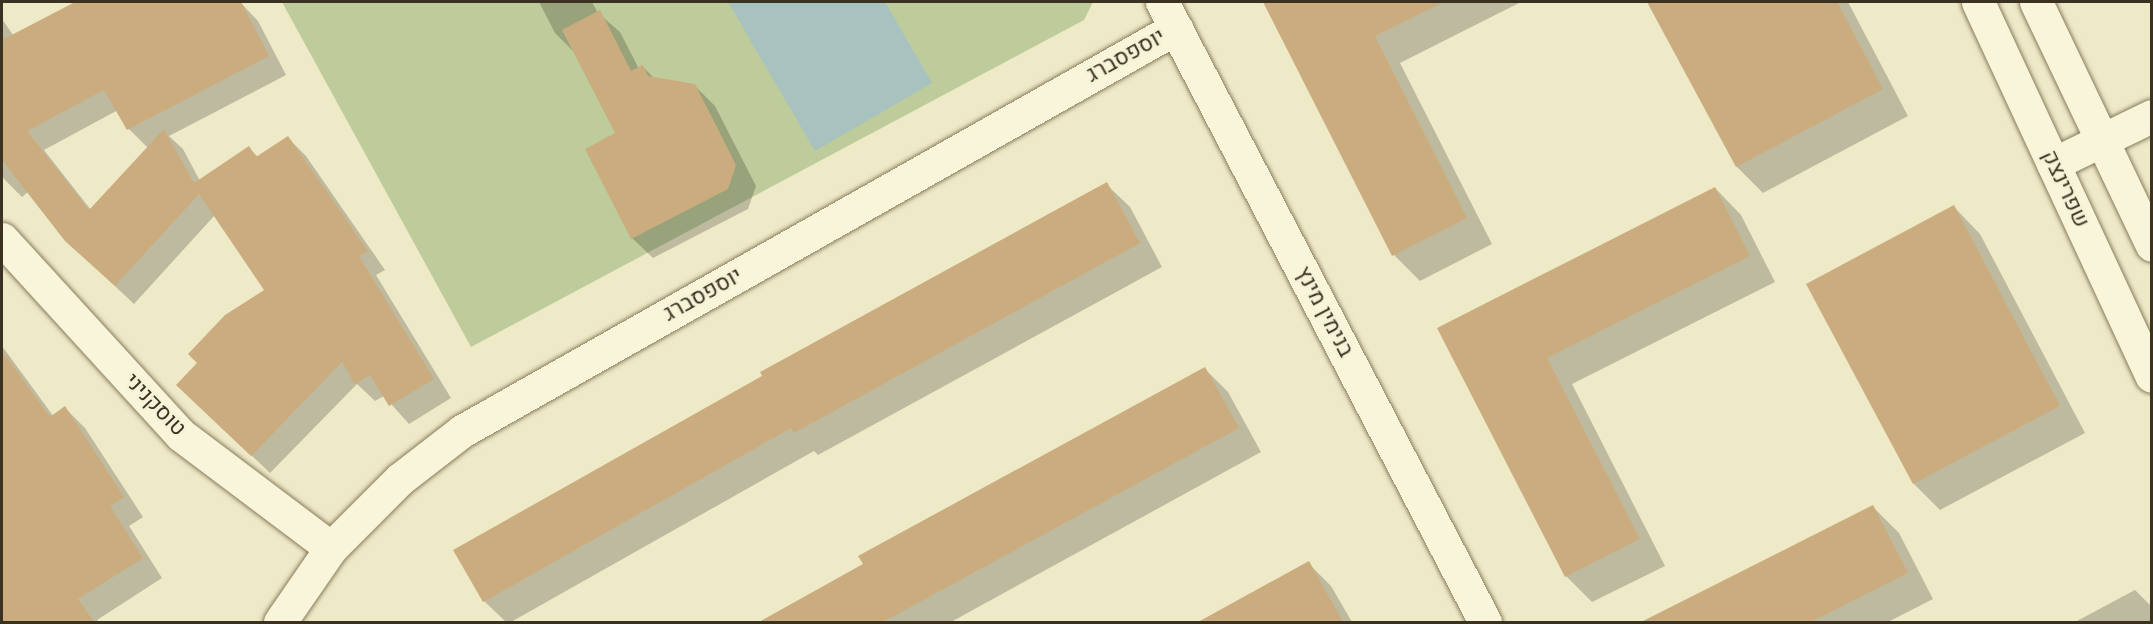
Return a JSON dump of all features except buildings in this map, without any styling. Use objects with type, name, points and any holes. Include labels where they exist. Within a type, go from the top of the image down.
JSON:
[{"type":"street","name":"שפרינצק","points":[[1978,2],[2151,376]]},
{"type":"street","points":[[2036,2],[2151,245]]},
{"type":"street","name":"יוספסברג","points":[[280,622],[331,548],[400,479],[462,431],[1169,15]]},
{"type":"street","name":"בנימין מינץ","points":[[1169,15],[1485,622]]},
{"type":"street","points":[[2053,164],[2151,116]]},
{"type":"street","name":"טוסקניני","points":[[2,239],[181,435],[331,548]]},
{"type":"green space","points":[[282,2],[1093,2],[1084,20],[471,347]]},
{"type":"water","points":[[728,2],[885,2],[932,83],[815,151]]}]
